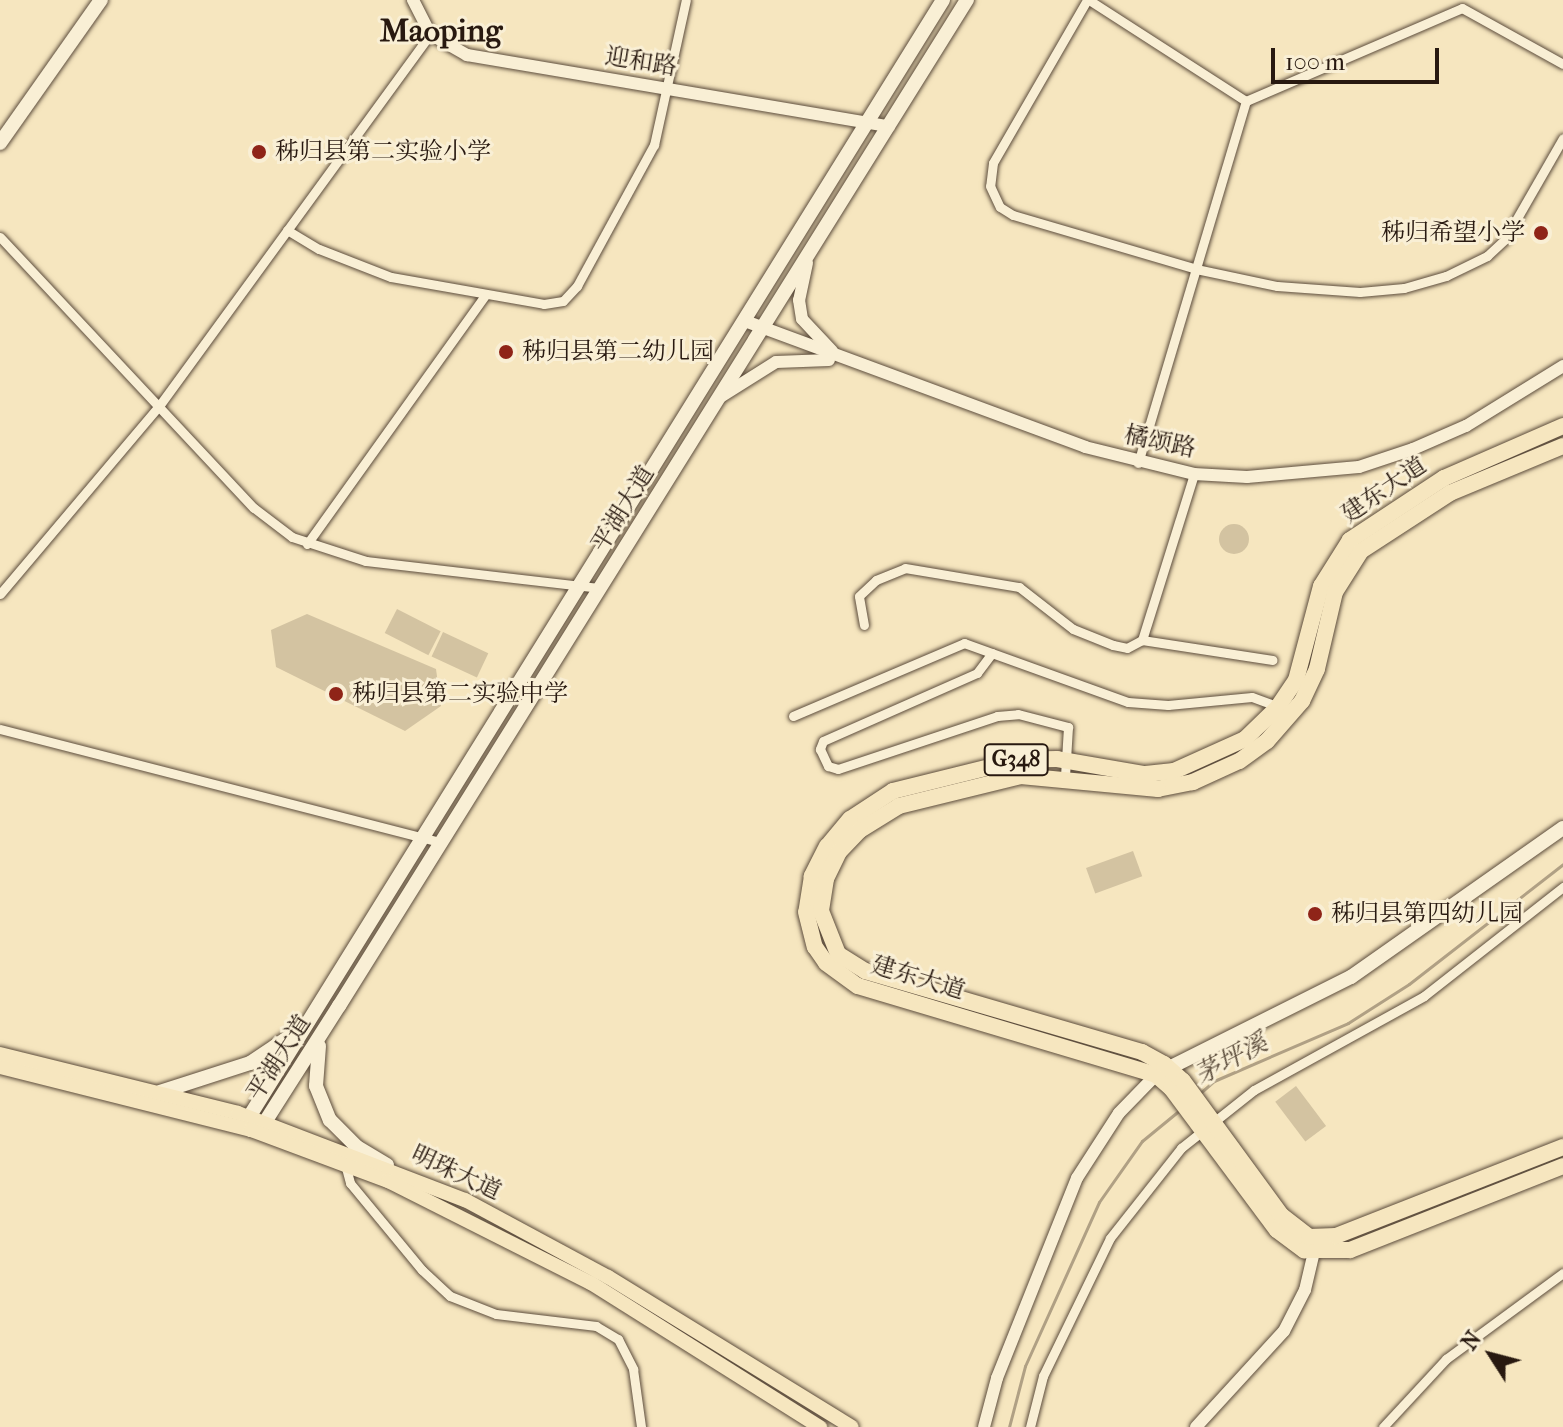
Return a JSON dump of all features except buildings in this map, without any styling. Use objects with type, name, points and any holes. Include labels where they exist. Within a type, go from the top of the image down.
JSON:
[{"type":"highway","name":"建东大道","points":[[1285,711],[1302,666],[1321,586],[1350,540],[1444,478],[1563,426]]},
{"type":"highway","name":"建东大道","points":[[1315,1246],[1287,1222],[1176,1084],[1142,1052],[880,978],[851,964],[829,941],[821,911],[826,879],[839,852],[872,821],[899,806],[985,782],[1066,768],[1140,789],[1193,782],[1254,752],[1317,669],[1335,592],[1361,551],[1450,493],[1563,446]]},
{"type":"highway","points":[[1315,1246],[1563,1147]]},
{"type":"highway","points":[[1315,1246],[1350,1250],[1563,1166]]},
{"type":"main road","points":[[0,143],[101,0]]},
{"type":"main road","name":"平湖大道","points":[[250,1124],[265,1122],[427,836],[943,0]]},
{"type":"main road","name":"平湖大道","points":[[250,1124],[441,842],[967,0]]},
{"type":"main road","points":[[1162,1071],[1351,977],[1563,828]]},
{"type":"main road","points":[[160,1092],[265,1055],[293,1037],[333,1002]]},
{"type":"main road","points":[[333,1002],[317,1051],[319,1098],[347,1139],[391,1167]]},
{"type":"main road","name":"明珠大道","points":[[0,1054],[160,1092],[250,1124],[345,1164],[551,1261],[747,1373],[852,1427]]},
{"type":"main road","name":"明珠大道","points":[[0,1067],[250,1124]]},
{"type":"main road","name":"明珠大道","points":[[265,1122],[391,1167],[537,1236],[747,1373],[820,1427]]},
{"type":"street","points":[[0,594],[159,406],[430,34],[413,0]]},
{"type":"street","points":[[287,230],[319,249],[391,277],[554,304],[571,295],[649,157],[686,0]]},
{"type":"street","points":[[1246,101],[1088,0],[993,163],[988,178],[996,201],[1013,215],[1196,269],[1277,286],[1360,292],[1446,276],[1487,256],[1505,239],[1563,138]]},
{"type":"street","points":[[1138,463],[1246,101],[1462,4],[1563,64]]},
{"type":"street","name":"迎和路","points":[[430,34],[452,50],[486,60],[870,119],[889,126]]},
{"type":"street","points":[[0,237],[265,518],[307,544],[366,561],[584,582],[600,588]]},
{"type":"street","points":[[816,242],[800,282],[802,319],[823,345],[855,364]]},
{"type":"street","points":[[307,544],[486,294]]},
{"type":"street","name":"橘颂路","points":[[745,321],[761,331],[1138,463],[1194,474],[1303,476],[1359,467],[1466,426],[1563,366]]},
{"type":"street","points":[[717,401],[757,370],[776,362],[815,359],[855,364]]},
{"type":"street","points":[[1142,640],[1194,474]]},
{"type":"street","points":[[864,625],[859,596],[876,580],[905,568],[1006,583],[1086,636],[1127,648],[1142,640],[1272,660]]},
{"type":"street","points":[[793,716],[953,645],[964,643],[1128,702],[1168,705],[1259,697],[1285,711]]},
{"type":"street","points":[[992,653],[977,673],[823,741],[820,749],[828,766],[838,769],[1007,714],[1065,724],[1071,736],[1066,768]]},
{"type":"street","points":[[0,729],[441,842]]},
{"type":"street","points":[[1030,1427],[1043,1376],[1110,1238],[1203,1120],[1424,996],[1563,887]]},
{"type":"street","points":[[984,1427],[997,1378],[1077,1178],[1119,1113],[1162,1071]]},
{"type":"street","points":[[345,1164],[350,1183],[422,1270],[450,1296],[496,1314],[596,1326],[618,1339],[633,1369],[641,1427]]},
{"type":"street","points":[[1196,1427],[1284,1331],[1305,1290],[1315,1246]]},
{"type":"street","points":[[1383,1427],[1446,1359],[1563,1273]]},
{"type":"shaded area","points":[[1234,524],[1240,525],[1248,533],[1248,545],[1240,553],[1234,554],[1228,553],[1220,545],[1219,539],[1220,533],[1228,525]]},
{"type":"shaded area","points":[[397,609],[441,631],[428,655],[385,633]]},
{"type":"shaded area","points":[[307,614],[436,669],[441,706],[405,731],[276,667],[271,630]]},
{"type":"shaded area","points":[[443,632],[488,653],[477,678],[432,656]]},
{"type":"shaded area","points":[[1133,851],[1142,876],[1095,893],[1086,868]]},
{"type":"shaded area","points":[[1296,1086],[1326,1126],[1305,1142],[1275,1102]]},
{"type":"waterway","name":"茅坪溪","points":[[1199,1094],[1214,1081],[1348,1023],[1409,984],[1563,864]]},
{"type":"waterway","name":"茅坪溪","points":[[1009,1427],[1025,1366],[1099,1202],[1142,1141],[1181,1109]]},
{"type":"place","name":"秭归县第二实验小学","points":[[259,152]]},
{"type":"place","name":"秭归希望小学","points":[[1541,233]]},
{"type":"place","name":"秭归县第二幼儿园","points":[[506,352]]},
{"type":"place","name":"秭归县第二实验中学","points":[[336,694]]},
{"type":"place","name":"秭归县第四幼儿园","points":[[1315,914]]},
{"type":"district","name":"Maoping","points":[[441,31]]}]
